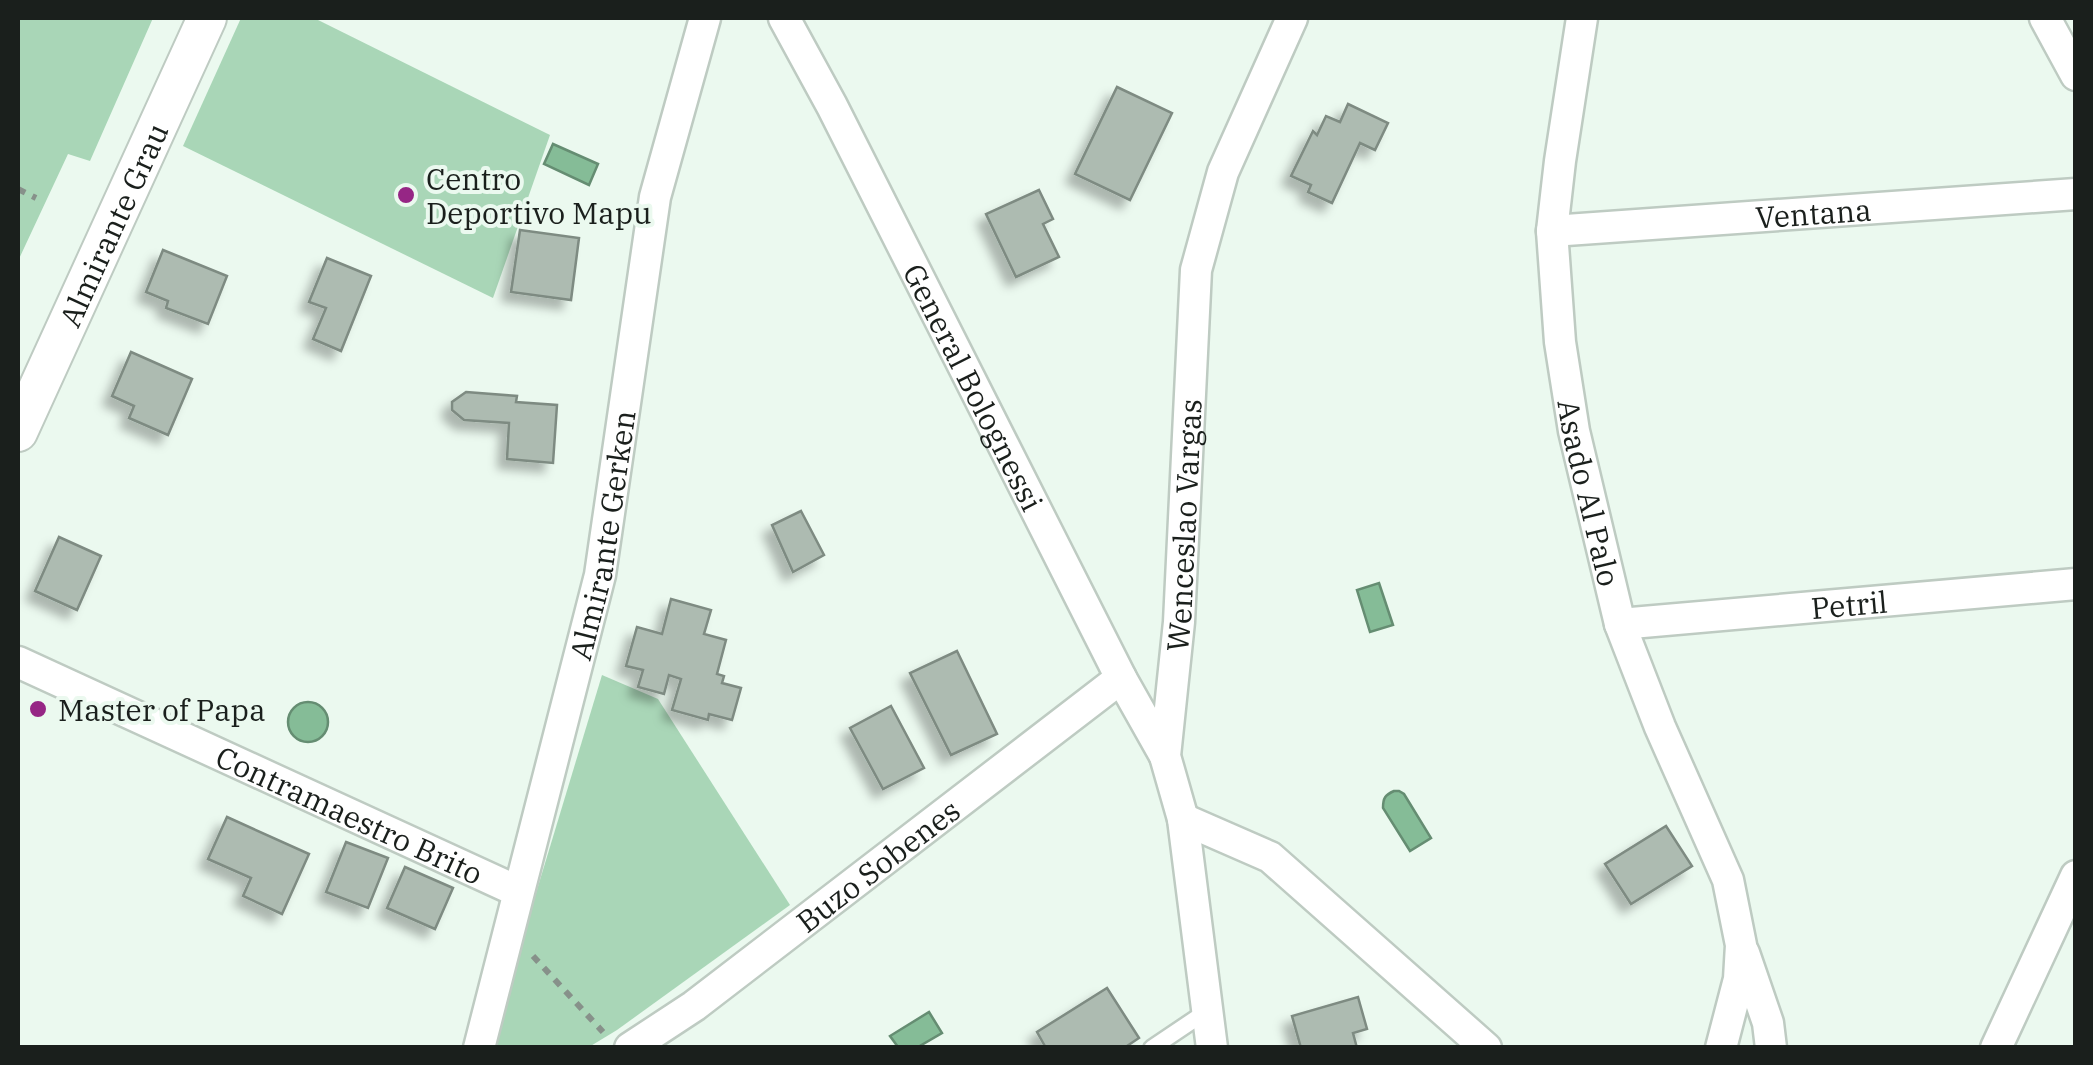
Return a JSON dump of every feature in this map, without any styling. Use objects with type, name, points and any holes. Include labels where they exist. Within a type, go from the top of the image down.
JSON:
[{"type":"street","name":"Almirante Grau","points":[[18,432],[207,18]]},
{"type":"street","name":"Almirante Gerken","points":[[479,1048],[600,575],[654,196],[705,18]]},
{"type":"street","name":"General Bolognessi","points":[[784,18],[1121,678],[1165,756]]},
{"type":"street","name":"Wenceslao Vargas","points":[[1212,1048],[1183,818],[1165,756],[1179,622],[1196,270],[1224,172],[1292,18]]},
{"type":"street","name":"Asado Al Palo","points":[[1582,18],[1552,231],[1560,342],[1574,431],[1620,624],[1660,727],[1728,880],[1741,945],[1768,1023],[1771,1048]]},
{"type":"street","points":[[2045,18],[2076,75]]},
{"type":"street","name":"Ventana","points":[[1552,231],[2076,194]]},
{"type":"street","name":"Petril","points":[[1620,624],[2076,584]]},
{"type":"street","name":"Contramaestro Brito","points":[[18,662],[518,891]]},
{"type":"street","name":"Buzo Sobenes","points":[[618,1041],[694,1006],[1121,678]]},
{"type":"street","points":[[1183,818],[1270,857],[1486,1048]]},
{"type":"street","points":[[1996,1048],[2076,876]]},
{"type":"street","name":"Asado Al Palo","points":[[1721,1048],[1738,979],[1741,945]]},
{"type":"lane","points":[[1152,1048],[1208,1010]]},
{"type":"path","points":[[18,189],[36,198]]},
{"type":"path","points":[[508,930],[618,1041]]},
{"type":"shaded area","points":[[18,18],[153,18],[90,161],[68,154],[18,261]]},
{"type":"shaded area","name":"Centro Deportivo Mapu","points":[[241,18],[314,18],[550,135],[493,298],[183,146]]},
{"type":"shaded area","points":[[553,144],[598,164],[589,185],[544,164]]},
{"type":"shaded area","points":[[1379,583],[1393,625],[1370,632],[1357,590]]},
{"type":"shaded area","points":[[602,675],[658,699],[790,905],[589,1047],[495,1048],[523,936]]},
{"type":"shaded area","points":[[308,702],[322,708],[328,722],[322,736],[308,742],[294,736],[288,722],[294,708]]},
{"type":"shaded area","points":[[1394,791],[1404,794],[1431,838],[1410,851],[1383,808],[1385,797]]},
{"type":"shaded area","points":[[929,1012],[942,1033],[918,1047],[898,1047],[890,1036]]},
{"type":"building","points":[[1117,87],[1172,113],[1130,200],[1075,174]]},
{"type":"building","points":[[1348,104],[1388,123],[1375,150],[1360,143],[1332,203],[1308,192],[1311,185],[1291,176],[1313,131],[1317,135],[1326,116],[1340,122]]},
{"type":"building","points":[[1039,190],[1053,219],[1043,224],[1059,257],[1016,277],[986,214]]},
{"type":"building","points":[[520,230],[579,238],[571,300],[511,292]]},
{"type":"building","points":[[163,250],[227,276],[208,324],[166,308],[168,301],[146,292]]},
{"type":"building","points":[[327,258],[371,276],[341,351],[313,339],[326,308],[309,302]]},
{"type":"building","points":[[131,352],[192,379],[168,435],[129,418],[134,406],[112,396]]},
{"type":"building","points":[[466,392],[517,396],[516,402],[557,405],[553,463],[507,459],[509,423],[464,420],[452,410],[452,402]]},
{"type":"building","points":[[801,511],[824,555],[793,572],[772,525]]},
{"type":"building","points":[[59,537],[101,556],[77,610],[35,591]]},
{"type":"building","points":[[671,599],[711,610],[704,634],[726,640],[717,674],[724,676],[722,683],[741,688],[732,720],[709,714],[708,720],[672,710],[681,679],[669,675],[664,694],[638,687],[643,670],[626,666],[637,627],[662,634]]},
{"type":"building","points":[[957,651],[997,734],[951,755],[910,673]]},
{"type":"building","points":[[891,706],[924,768],[883,789],[850,728]]},
{"type":"building","points":[[227,817],[309,854],[282,914],[243,896],[251,878],[208,859]]},
{"type":"building","points":[[1666,826],[1692,866],[1631,904],[1605,864]]},
{"type":"building","points":[[346,842],[388,858],[368,908],[326,892]]},
{"type":"building","points":[[405,867],[453,888],[435,929],[387,908]]},
{"type":"building","points":[[1107,988],[1139,1038],[1124,1048],[1046,1048],[1037,1032]]},
{"type":"building","points":[[1358,997],[1367,1029],[1353,1033],[1357,1048],[1301,1048],[1292,1016]]},
{"type":"place","name":"Centro Deportivo Mapu","points":[[406,195]]},
{"type":"place","name":"Master of Papa","points":[[38,709]]}]
